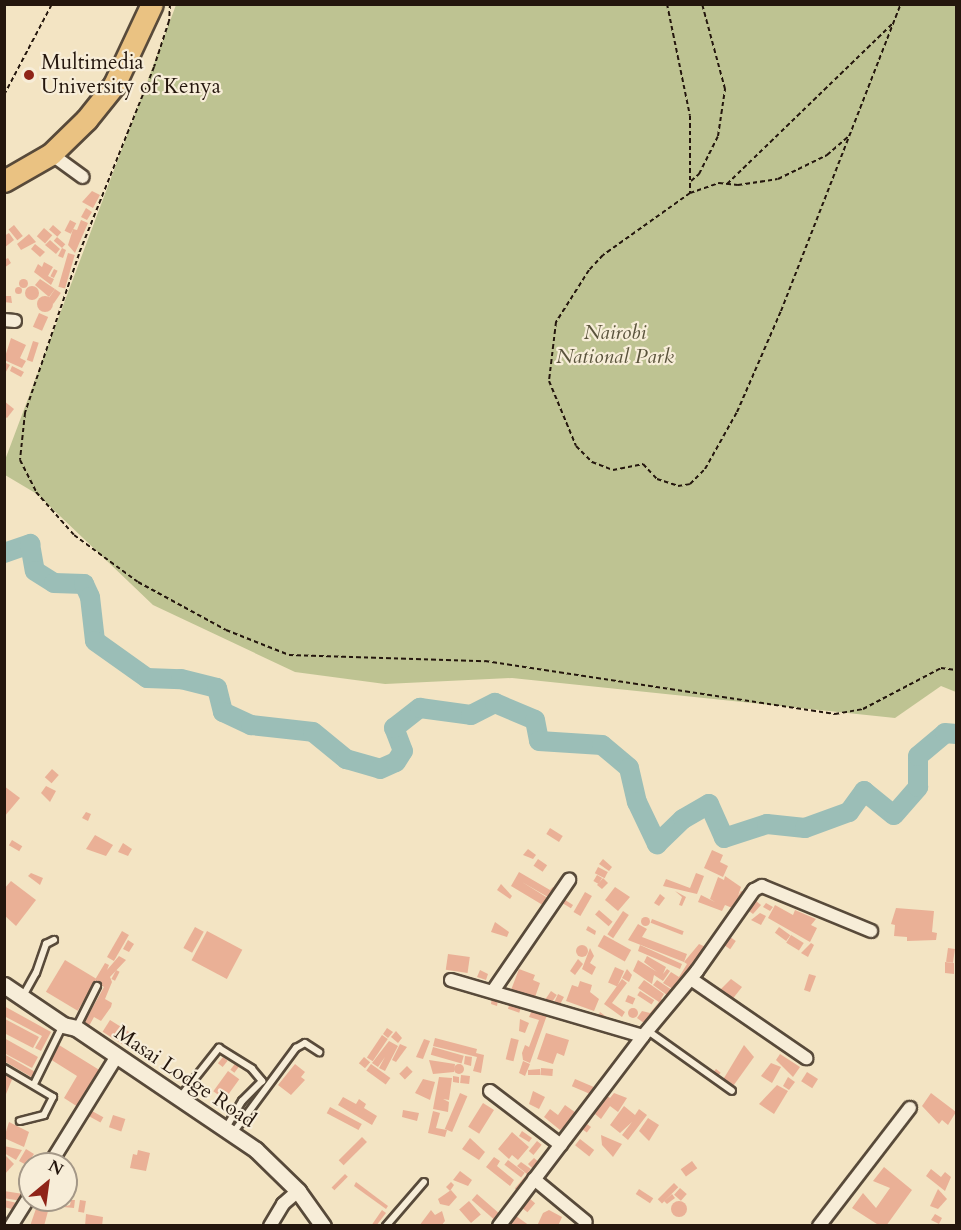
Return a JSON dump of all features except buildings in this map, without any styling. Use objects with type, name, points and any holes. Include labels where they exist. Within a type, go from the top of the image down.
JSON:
[{"type":"highway","points":[[4,181],[51,154],[86,120],[114,85],[152,4]]},
{"type":"street","points":[[51,154],[82,177]]},
{"type":"street","points":[[493,992],[569,880]]},
{"type":"street","points":[[499,1226],[645,1033],[691,979],[754,890],[762,886],[872,931]]},
{"type":"street","points":[[691,979],[806,1058]]},
{"type":"street","points":[[451,980],[645,1033]]},
{"type":"street","name":"Masai Lodge Road","points":[[4,985],[117,1056],[229,1131],[298,1191],[323,1226]]},
{"type":"street","points":[[57,1152],[117,1056]]},
{"type":"street","points":[[490,1091],[561,1145]]},
{"type":"street","points":[[819,1226],[910,1108]]},
{"type":"street","points":[[534,1179],[586,1222]]},
{"type":"street","points":[[270,1226],[283,1204],[298,1191]]},
{"type":"street","points":[[11,1226],[20,1212]]},
{"type":"lane","points":[[22,996],[36,973],[46,944],[54,940]]},
{"type":"lane","points":[[34,1084],[97,986]]},
{"type":"lane","points":[[645,1033],[732,1091]]},
{"type":"lane","points":[[229,1131],[296,1048],[305,1043],[318,1052]]},
{"type":"lane","points":[[179,1097],[219,1048],[252,1069],[262,1081],[242,1101],[229,1131]]},
{"type":"lane","points":[[4,1068],[50,1093],[51,1103],[44,1115],[20,1121]]},
{"type":"lane","points":[[386,1226],[424,1182]]},
{"type":"path","points":[[4,95],[52,4]]},
{"type":"path","points":[[170,4],[169,21],[154,67],[79,254],[24,413],[20,460],[36,492],[74,535],[138,582],[226,630],[289,655],[485,661],[834,714],[863,709],[942,668],[957,670]]},
{"type":"path","points":[[667,4],[690,116],[690,193]]},
{"type":"path","points":[[691,181],[699,174],[718,136],[725,89],[718,53],[702,4]]},
{"type":"path","points":[[850,135],[827,155],[778,179],[705,186],[690,193],[603,255],[589,270],[556,322],[549,381],[576,446],[592,462],[613,470],[643,464],[657,479],[678,486],[690,483],[705,469],[737,412],[850,135],[901,4]]},
{"type":"path","points":[[727,184],[818,100],[895,20]]},
{"type":"green space","name":"Nairobi National Park","points":[[176,5],[956,5],[956,692],[941,686],[895,718],[512,678],[385,684],[295,672],[153,605],[37,494],[5,475],[5,460]]},
{"type":"waterway","points":[[4,553],[30,544],[35,571],[54,583],[84,584],[90,597],[95,641],[147,678],[181,679],[217,688],[223,712],[251,725],[313,732],[346,759],[380,769],[396,762],[403,751],[394,728],[420,708],[471,715],[495,703],[535,720],[539,741],[602,745],[629,768],[637,802],[657,844],[683,819],[709,804],[724,838],[767,824],[805,828],[849,812],[864,791],[894,815],[918,787],[918,756],[945,733],[956,734]]},
{"type":"place","name":"Multimedia University of Kenya","points":[[29,75]]}]
